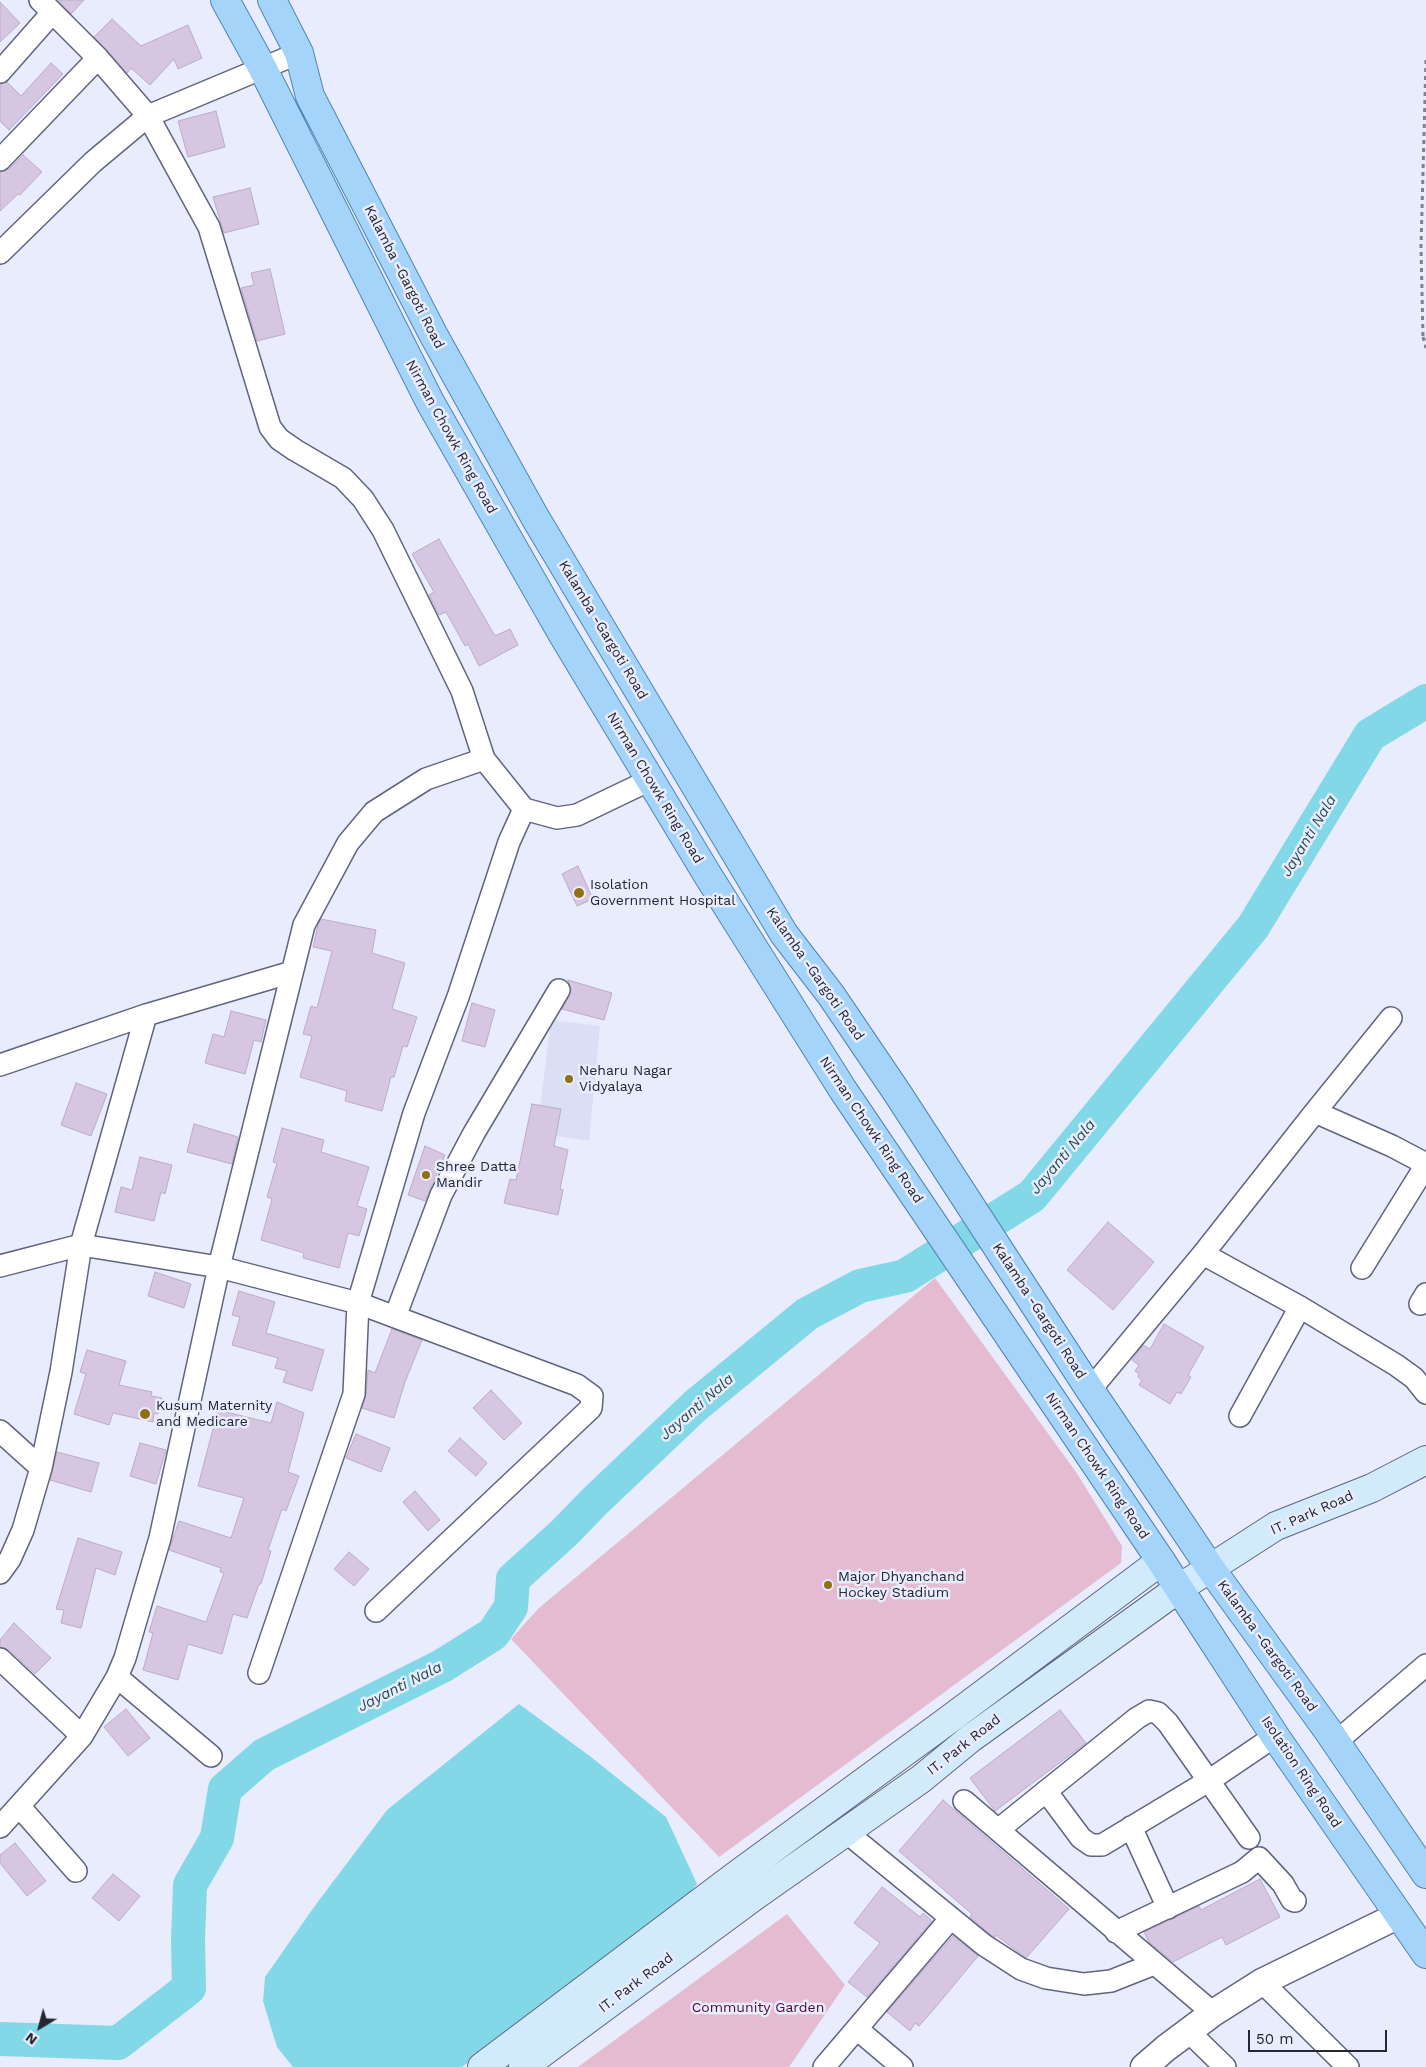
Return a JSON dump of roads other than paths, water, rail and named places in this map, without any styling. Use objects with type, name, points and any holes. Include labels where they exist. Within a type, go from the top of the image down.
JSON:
[{"type":"main road","name":"Nirman Chowk Ring Road","points":[[225,0],[263,69],[430,402],[563,635],[707,874],[843,1090],[1178,1589]]},
{"type":"main road","name":"Kalamba -Gargoti Road","points":[[272,0],[299,53],[310,96],[433,334],[536,519],[784,934],[831,995],[1090,1390],[1426,1874]]},
{"type":"main road","name":"IT. Park Road","points":[[523,2067],[696,1939],[921,1779],[978,1733],[1178,1589],[1276,1526],[1372,1488],[1426,1460]]},
{"type":"main road","name":"IT. Park Road","points":[[482,2067],[1161,1561]]},
{"type":"main road","name":"Isolation Ring Road","points":[[1178,1589],[1275,1736],[1426,1954]]},
{"type":"street","points":[[0,72],[46,6],[98,58],[148,116],[209,227],[270,427],[279,439],[343,478],[363,499],[383,530],[462,691],[484,759],[524,809],[558,818],[577,815],[650,780]]},
{"type":"street","points":[[0,253],[93,162],[148,116],[299,53]]},
{"type":"street","points":[[0,160],[98,58]]},
{"type":"street","points":[[0,1827],[82,1736],[117,1677],[160,1538],[219,1267],[304,925],[348,843],[374,812],[426,778],[484,759]]},
{"type":"street","points":[[259,1673],[354,1394],[358,1303],[414,1113],[458,997],[509,842],[524,809]]},
{"type":"street","points":[[0,1065],[146,1015],[292,972]]},
{"type":"street","points":[[395,1317],[445,1187],[474,1133],[559,990]]},
{"type":"street","points":[[0,1572],[10,1560],[23,1530],[41,1468],[61,1372],[81,1245],[146,1015]]},
{"type":"street","points":[[1090,1390],[1203,1254],[1391,1018]]},
{"type":"street","points":[[1315,1112],[1384,1143],[1426,1165],[1362,1268]]},
{"type":"street","points":[[0,1266],[81,1245],[219,1267],[358,1303],[577,1384],[592,1396],[591,1408],[376,1611]]},
{"type":"street","points":[[1203,1254],[1300,1307],[1396,1365],[1414,1378],[1426,1393]]},
{"type":"street","points":[[1240,1416],[1300,1307]]},
{"type":"street","points":[[0,1431],[41,1468]]},
{"type":"street","points":[[0,1659],[82,1736]]},
{"type":"street","points":[[1336,1742],[1426,1665]]},
{"type":"street","points":[[117,1677],[211,1756]]},
{"type":"street","points":[[998,1830],[1137,1718],[1149,1712],[1158,1713],[1168,1723],[1210,1780],[1249,1838]]},
{"type":"street","points":[[1046,1791],[1081,1838],[1091,1845],[1102,1845],[1210,1780],[1275,1736]]},
{"type":"street","points":[[964,1802],[1213,2013]]},
{"type":"street","points":[[19,1806],[76,1871]]},
{"type":"street","points":[[1131,1827],[1168,1908]]},
{"type":"street","points":[[846,1832],[984,1945],[1021,1969],[1046,1978],[1084,1984],[1111,1981],[1154,1964]]},
{"type":"street","points":[[1116,1932],[1242,1872],[1259,1858],[1283,1884],[1292,1900],[1295,1901]]},
{"type":"street","points":[[1144,2067],[1188,2030],[1262,1982],[1399,1915]]},
{"type":"street","points":[[824,2067],[951,1918]]},
{"type":"street","points":[[1262,1982],[1348,2067]]},
{"type":"street","points":[[857,2029],[902,2067]]},
{"type":"street","points":[[1188,2030],[1225,2067]]},
{"type":"water","points":[[519,1704],[591,1757],[666,1817],[697,1884],[676,1911],[462,2067],[293,2067],[277,2047],[263,2001],[265,1977],[314,1907],[387,1810]]},
{"type":"waterway","name":"Jayanti Nala","points":[[0,2039],[118,2043],[189,1988],[190,1885],[217,1838],[225,1789],[264,1755],[442,1666],[493,1634],[511,1607],[513,1579],[565,1532],[695,1406],[807,1314],[860,1286],[905,1276],[1032,1196],[1253,927],[1370,735],[1426,701]]},
{"type":"place","name":"Isolation Government Hospital","points":[[579,893]]},
{"type":"place","name":"Neharu Nagar Vidyalaya","points":[[569,1079]]},
{"type":"place","name":"Shree Datta Mandir","points":[[426,1175]]},
{"type":"place","name":"Kusum Maternity and Medicare","points":[[145,1414]]},
{"type":"place","name":"Major Dhyanchand Hockey Stadium","points":[[828,1585]]},
{"type":"park label","name":"Community Garden","points":[[758,2008]]}]
